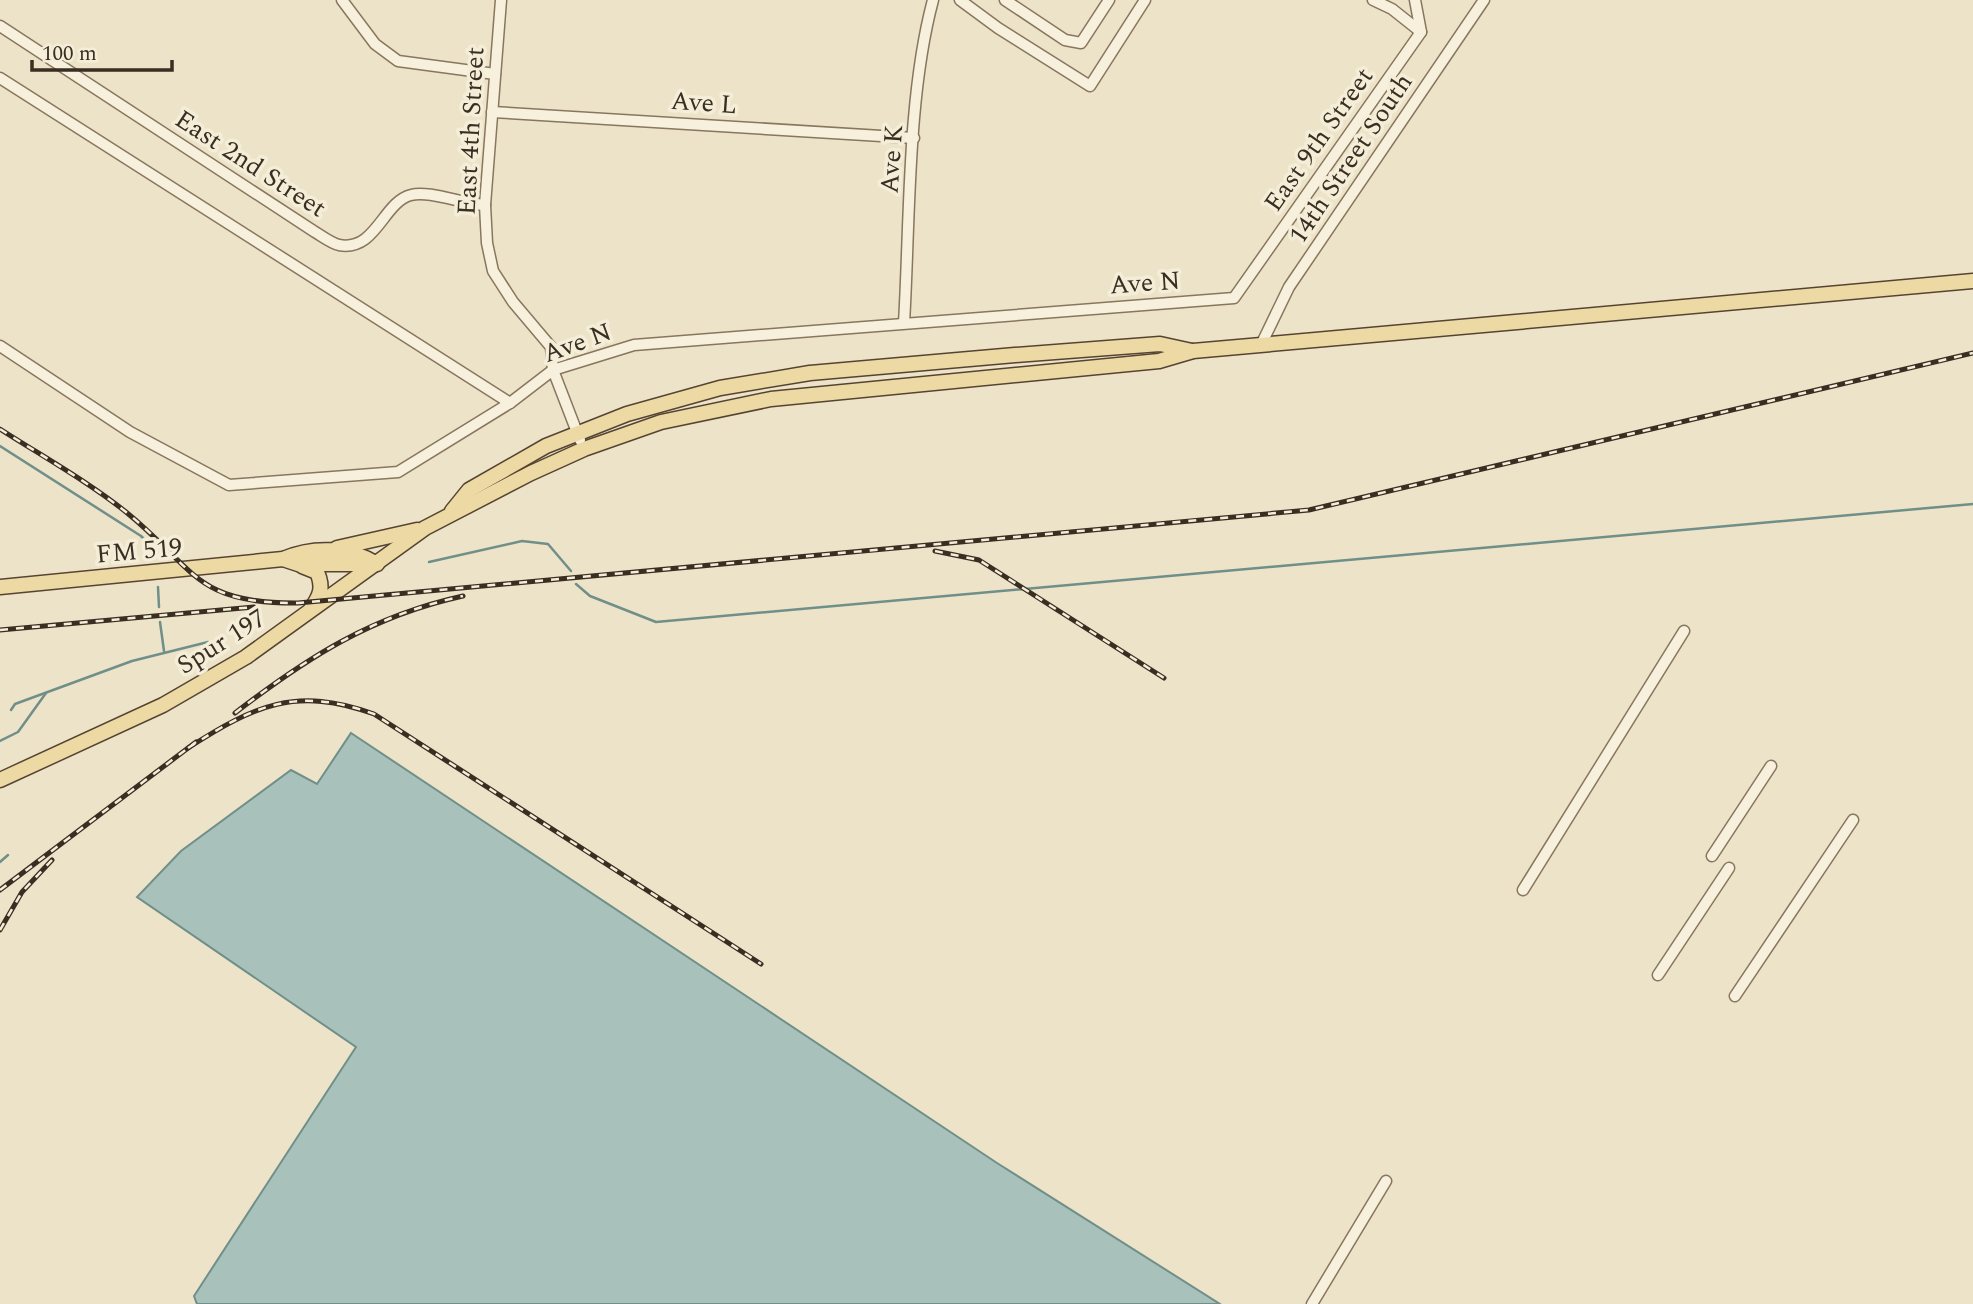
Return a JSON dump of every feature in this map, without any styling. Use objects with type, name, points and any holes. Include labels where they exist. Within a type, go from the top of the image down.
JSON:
[{"type":"main road","points":[[450,513],[583,449],[661,422],[751,402],[1159,361],[1193,351],[1973,281]]},
{"type":"main road","points":[[450,513],[469,490],[516,461],[577,432],[670,400],[766,379],[1160,344],[1193,351]]},
{"type":"main road","name":"Spur 197","points":[[0,780],[163,705],[246,657],[425,528],[450,513]]},
{"type":"main road","points":[[327,550],[425,528]]},
{"type":"main road","name":"FM 519","points":[[0,587],[283,559],[297,553],[327,550],[354,553],[377,564]]},
{"type":"main road","name":"FM 519","points":[[283,559],[298,564],[377,564]]},
{"type":"main road","points":[[298,564],[317,572],[321,581],[319,596],[307,614]]},
{"type":"street","points":[[342,0],[375,44],[398,61],[495,74]]},
{"type":"street","name":"East 4th Street","points":[[501,0],[485,205],[493,271],[513,302],[551,346],[553,370],[583,449]]},
{"type":"street","name":"Ave K","points":[[904,323],[914,138],[924,41],[933,0]]},
{"type":"street","points":[[960,0],[998,28],[1090,86],[1145,0]]},
{"type":"street","points":[[1005,0],[1065,40],[1081,43],[1109,0]]},
{"type":"street","points":[[1373,0],[1392,9],[1421,32]]},
{"type":"street","points":[[1415,0],[1421,32]]},
{"type":"street","name":"14th Street South","points":[[1261,345],[1289,287],[1484,0]]},
{"type":"street","name":"East 2nd Street","points":[[0,26],[303,225],[339,245],[355,243],[374,232],[400,198],[414,194],[485,205]]},
{"type":"street","name":"East 9th Street","points":[[1234,298],[1421,32]]},
{"type":"street","points":[[0,78],[510,403]]},
{"type":"street","name":"Ave L","points":[[492,111],[914,138]]},
{"type":"street","name":"Ave N","points":[[0,346],[130,432],[229,485],[398,472],[510,403],[553,370],[634,345],[1234,298]]},
{"type":"street","points":[[1523,890],[1684,631]]},
{"type":"street","points":[[1712,856],[1771,766]]},
{"type":"street","points":[[1735,996],[1853,820]]},
{"type":"street","points":[[1658,975],[1729,868]]},
{"type":"street","points":[[1312,1304],[1386,1181]]},
{"type":"water","points":[[351,733],[997,1163],[1220,1304],[197,1304],[194,1296],[356,1047],[137,897],[181,851],[291,770],[317,784]]},
{"type":"waterway","points":[[0,446],[141,536],[148,543],[153,559]]},
{"type":"waterway","points":[[576,584],[590,596],[656,622],[1973,504]]},
{"type":"waterway","points":[[429,562],[522,541],[548,544],[571,571]]},
{"type":"waterway","points":[[158,587],[159,607]]},
{"type":"waterway","points":[[160,622],[164,651]]},
{"type":"waterway","points":[[11,710],[15,704],[132,661],[208,642]]},
{"type":"waterway","points":[[0,741],[18,732],[46,693]]},
{"type":"waterway","points":[[0,862],[8,855]]},
{"type":"railway","points":[[0,429],[80,479],[126,512],[184,566],[216,590],[264,602],[298,603],[1309,510],[1973,353]]},
{"type":"railway","points":[[935,551],[979,560],[1164,678]]},
{"type":"railway","points":[[235,713],[289,674],[342,641],[399,615],[463,596]]},
{"type":"railway","points":[[0,630],[254,607]]},
{"type":"railway","points":[[188,748],[234,721],[277,704],[321,701],[374,714],[761,964]]},
{"type":"railway","points":[[0,890],[196,742]]},
{"type":"railway","points":[[0,930],[22,892],[52,860]]}]
